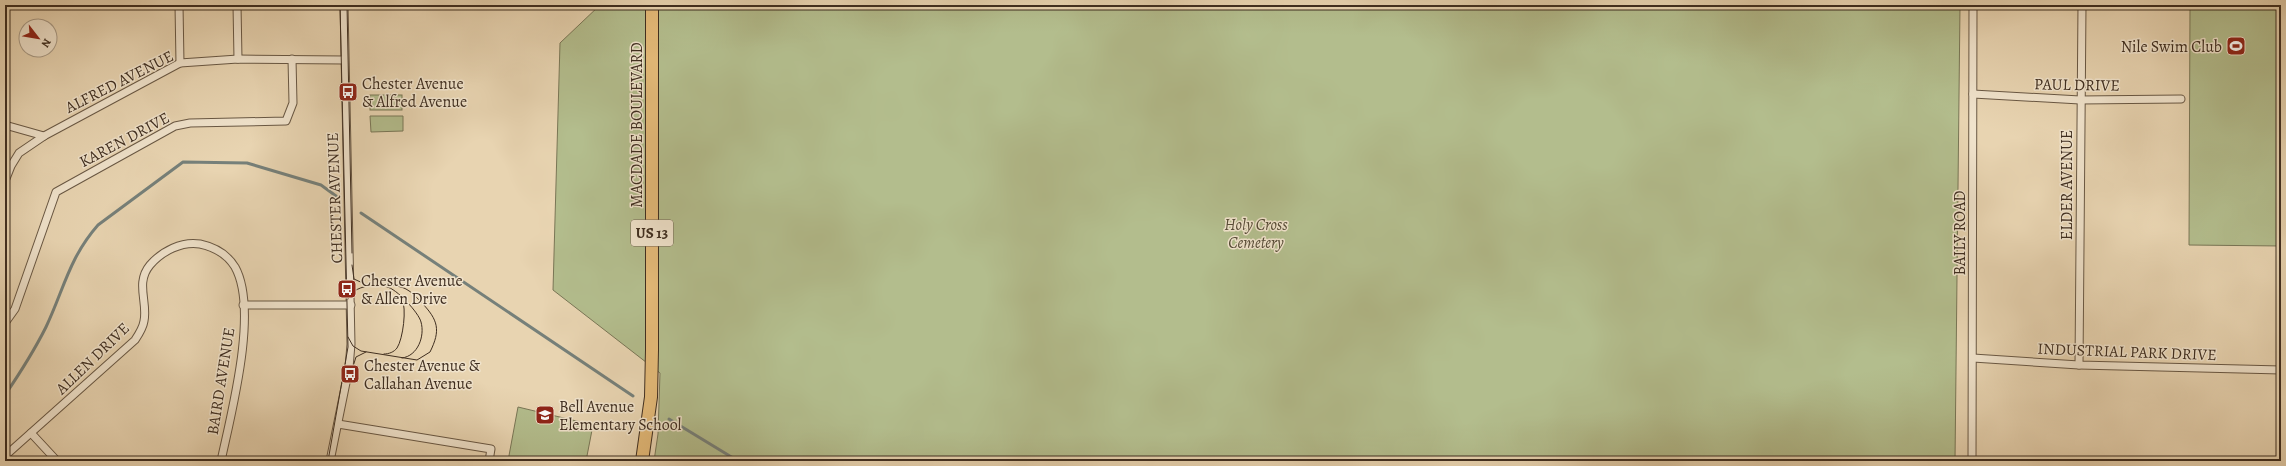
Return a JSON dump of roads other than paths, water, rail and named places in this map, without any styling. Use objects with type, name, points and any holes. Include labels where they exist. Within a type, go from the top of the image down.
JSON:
[{"type":"main road","name":"MACDADE BOULEVARD","points":[[642,461],[651,397],[652,5]]},
{"type":"street","points":[[179,5],[180,63]]},
{"type":"street","points":[[237,5],[238,59]]},
{"type":"street","name":"CHESTER AVENUE","points":[[330,461],[350,360],[351,305],[344,60],[344,5]]},
{"type":"street","name":"BAILY ROAD","points":[[1972,461],[1973,5]]},
{"type":"street","name":"ELDER AVENUE","points":[[2079,365],[2080,100],[2082,5]]},
{"type":"street","name":"ALFRED AVENUE","points":[[5,181],[11,166],[19,153],[44,136],[180,63],[238,59],[344,60]]},
{"type":"street","name":"KAREN DRIVE","points":[[5,323],[14,309],[56,192],[175,126],[190,123],[286,122],[293,103],[292,59]]},
{"type":"street","name":"PAUL DRIVE","points":[[1973,94],[2080,100],[2181,99]]},
{"type":"street","points":[[5,125],[44,136]]},
{"type":"street","name":"ALLEN DRIVE","points":[[5,456],[135,340],[142,330],[145,320],[142,290],[145,274],[149,266],[165,252],[189,243],[213,248],[222,253],[235,267],[239,277],[243,305]]},
{"type":"street","points":[[243,305],[351,305]]},
{"type":"street","name":"BAIRD AVENUE","points":[[221,461],[238,375],[243,305]]},
{"type":"street","name":"INDUSTRIAL PARK DRIVE","points":[[1973,358],[2079,365],[2281,370]]},
{"type":"street","points":[[338,424],[491,449],[489,461]]},
{"type":"street","points":[[31,433],[58,461]]},
{"type":"waterway","points":[[5,395],[27,362],[46,327],[68,274],[88,237],[98,225],[183,162],[247,163],[321,185],[336,196]]},
{"type":"waterway","points":[[361,213],[633,396]]},
{"type":"waterway","points":[[669,419],[738,461]]},
{"type":"tram line","points":[[328,461],[348,347],[340,5]]},
{"type":"tram line","points":[[347,5],[352,253]]},
{"type":"tram line","points":[[352,265],[354,279],[367,285]]},
{"type":"tram line","points":[[348,299],[351,293],[357,289],[374,285],[392,285],[406,289],[416,297],[432,315],[437,331],[430,352],[417,360],[361,351],[353,346],[348,337]]},
{"type":"tram line","points":[[387,287],[391,288],[407,302],[421,322],[422,333],[419,344],[412,354],[402,358]]},
{"type":"tram line","points":[[384,354],[394,351],[397,348],[401,338],[404,316],[402,299]]},
{"type":"tram line","points":[[350,376],[356,357],[366,352]]},
{"type":"place","name":"Nile Swim Club","points":[[2236,46]]},
{"type":"place","name":"Chester Avenue & Alfred Avenue","points":[[348,92]]},
{"type":"place","name":"Chester Avenue & Allen Drive","points":[[347,289]]},
{"type":"place","name":"Chester Avenue & Callahan Avenue","points":[[350,374]]},
{"type":"place","name":"Bell Avenue Elementary School","points":[[545,415]]},
{"type":"park label","name":"Holy Cross Cemetery","points":[[1256,233]]}]
